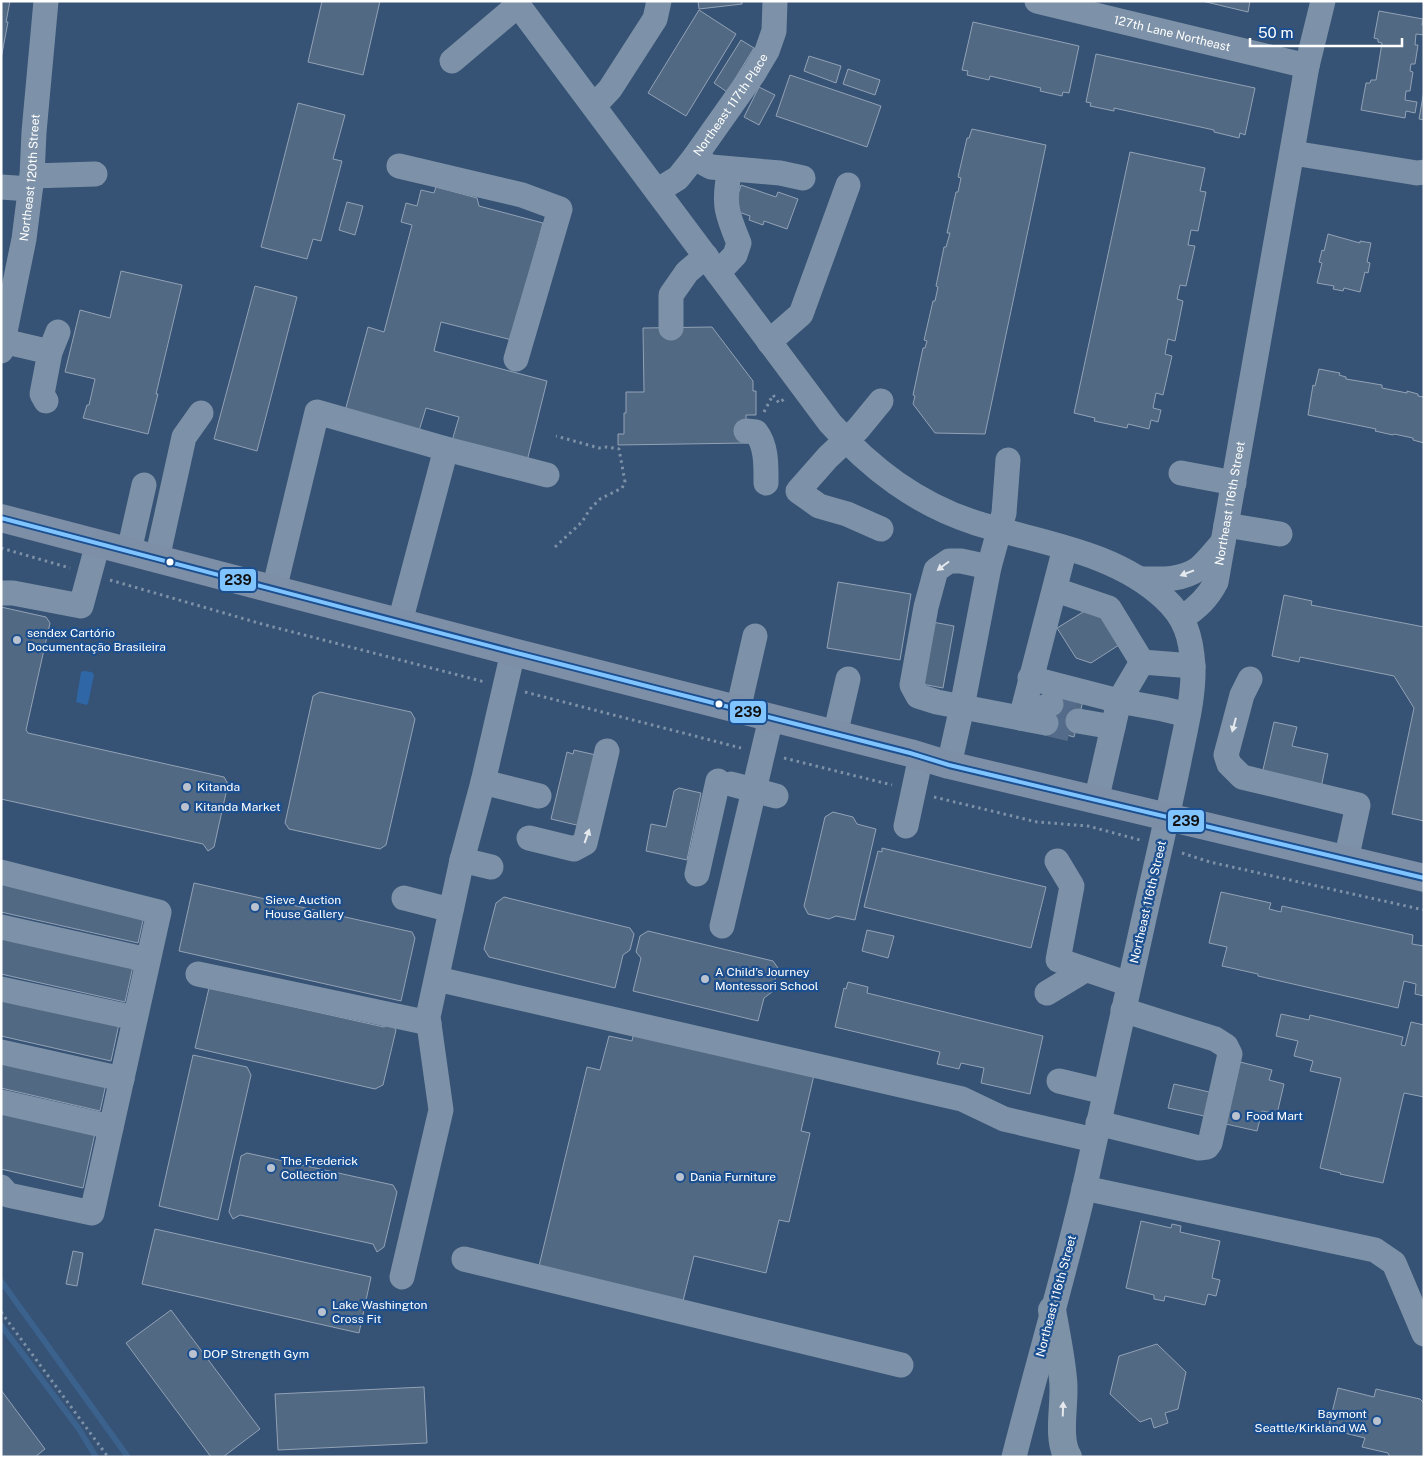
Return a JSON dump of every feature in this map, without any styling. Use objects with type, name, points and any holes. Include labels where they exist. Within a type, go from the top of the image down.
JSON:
[{"type":"highway","points":[[1052,1310],[1064,1382],[1062,1424],[1065,1451],[1068,1457]]},
{"type":"main road","points":[[1,518],[949,765],[1424,878]]},
{"type":"street","name":"Northeast 120th Street","points":[[2,346],[24,238],[31,182],[46,1]]},
{"type":"street","points":[[594,106],[610,89],[655,19],[659,1]]},
{"type":"street","name":"Northeast 117th Place","points":[[657,191],[678,178],[754,73],[767,51],[774,31],[775,1]]},
{"type":"street","name":"Northeast 116th Street","points":[[1014,1457],[1084,1188],[1167,818],[1188,715],[1193,666],[1190,642],[1182,618],[1198,608],[1216,582],[1307,66],[1323,1]]},
{"type":"street","name":"127th Lane Northeast","points":[[1045,2],[1307,66]]},
{"type":"street","points":[[452,61],[517,3],[830,423],[866,461],[895,484],[948,513],[975,523],[1065,548],[1104,562],[1140,579],[1164,597],[1182,618]]},
{"type":"street","points":[[1292,153],[1408,172],[1424,172]]},
{"type":"street","points":[[694,158],[711,167],[753,169],[803,178]]},
{"type":"street","points":[[399,166],[522,195],[560,209],[516,359]]},
{"type":"street","points":[[670,328],[671,295],[687,272],[735,255],[739,243],[727,215],[726,198],[730,169]]},
{"type":"street","points":[[1,187],[95,174]]},
{"type":"street","points":[[769,342],[802,314],[848,185]]},
{"type":"street","points":[[2,346],[54,342],[42,394],[46,401]]},
{"type":"street","points":[[881,401],[798,491],[819,506],[847,514],[881,529]]},
{"type":"street","points":[[274,590],[318,412],[446,449],[547,475]]},
{"type":"street","points":[[157,559],[184,438],[201,413]]},
{"type":"street","points":[[746,432],[756,432],[761,439],[766,483]]},
{"type":"street","points":[[400,622],[446,449]]},
{"type":"street","points":[[949,765],[989,567],[1006,505],[1008,460]]},
{"type":"street","points":[[1181,473],[1234,483]]},
{"type":"street","points":[[129,551],[144,485]]},
{"type":"street","points":[[1140,579],[1170,579],[1199,568],[1225,533],[1280,534]]},
{"type":"street","points":[[1,593],[13,593],[81,606],[98,543]]},
{"type":"street","points":[[1021,718],[1030,678],[1056,590],[1065,548]]},
{"type":"street","points":[[989,567],[961,561],[949,561],[936,570],[926,607],[912,685],[918,696],[937,702],[1021,718],[1050,709]]},
{"type":"street","points":[[1056,590],[1109,608],[1142,662]]},
{"type":"street","points":[[738,710],[754,636]]},
{"type":"street","points":[[402,1277],[441,1110],[428,1017],[462,860],[483,782],[513,652]]},
{"type":"street","points":[[1142,662],[1193,666]]},
{"type":"street","points":[[1096,801],[1110,726],[1119,701],[1142,662]]},
{"type":"street","points":[[1030,678],[1119,701],[1188,715]]},
{"type":"street","points":[[835,734],[848,679]]},
{"type":"street","points":[[1250,679],[1242,695],[1226,755],[1229,764],[1242,777],[1358,806],[1346,860]]},
{"type":"street","points":[[1079,716],[1110,726]]},
{"type":"street","points":[[697,874],[745,788],[762,753],[771,718]]},
{"type":"street","points":[[529,838],[574,849],[585,843],[607,751]]},
{"type":"street","points":[[906,826],[920,756]]},
{"type":"street","points":[[483,782],[538,796]]},
{"type":"street","points":[[722,926],[745,788]]},
{"type":"street","points":[[462,860],[492,867]]},
{"type":"street","points":[[1057,862],[1072,886],[1058,960],[1129,984]]},
{"type":"street","points":[[1,872],[159,912],[92,1214],[8,1195],[1,1187]]},
{"type":"street","points":[[404,898],[452,910]]},
{"type":"street","points":[[1,927],[148,960]]},
{"type":"street","points":[[1047,994],[1085,970]]},
{"type":"street","points":[[198,974],[429,1023]]},
{"type":"street","points":[[437,979],[962,1099],[1004,1118],[1199,1148],[1207,1147],[1210,1143],[1230,1054],[1226,1046],[1215,1039],[1123,1010]]},
{"type":"street","points":[[1,989],[135,1018]]},
{"type":"street","points":[[1,1052],[122,1079]]},
{"type":"street","points":[[1059,1081],[1105,1092]]},
{"type":"street","points":[[1,1102],[111,1127]]},
{"type":"street","points":[[1084,1188],[1375,1250],[1394,1263],[1424,1334]]},
{"type":"street","points":[[464,1259],[901,1365]]},
{"type":"path","points":[[773,395],[779,403],[784,399]]},
{"type":"path","points":[[556,436],[600,448],[619,449],[625,482],[622,488],[600,498],[582,522],[556,547]]},
{"type":"path","points":[[1,548],[262,624],[987,811],[1037,822],[1088,826],[1117,834]]},
{"type":"path","points":[[1210,862],[1424,910]]},
{"type":"path","points":[[1,1312],[108,1457]]},
{"type":"shaded area","points":[[81,672],[92,672],[94,675],[88,704],[86,705],[76,702]]},
{"type":"building","points":[[1,1],[10,1],[1,59]]},
{"type":"building","points":[[322,1],[380,1],[363,75],[308,62]]},
{"type":"building","points":[[698,1],[742,1],[742,4],[699,9]]},
{"type":"building","points":[[1202,1],[1250,1],[1248,12]]},
{"type":"building","points":[[699,10],[736,34],[686,116],[648,93]]},
{"type":"building","points":[[1379,11],[1423,19],[1424,35],[1416,34],[1415,45],[1418,45],[1415,64],[1411,64],[1410,71],[1413,72],[1410,91],[1406,91],[1405,100],[1417,102],[1415,113],[1406,111],[1405,118],[1361,110],[1366,83],[1376,80],[1382,43],[1374,38]]},
{"type":"building","points":[[973,22],[1079,46],[1069,93],[1063,92],[1062,96],[1040,91],[1041,88],[990,76],[989,80],[967,75],[968,71],[962,70]]},
{"type":"building","points":[[741,40],[754,48],[727,92],[714,83]]},
{"type":"building","points":[[1096,54],[1255,88],[1245,135],[1240,133],[1239,138],[1214,132],[1214,130],[1114,108],[1114,111],[1090,106],[1091,103],[1086,102]]},
{"type":"building","points":[[809,56],[841,66],[836,83],[804,71]]},
{"type":"building","points":[[848,69],[880,80],[875,95],[843,84]]},
{"type":"building","points":[[790,75],[881,106],[867,147],[776,116]]},
{"type":"building","points":[[759,87],[775,95],[759,125],[744,117]]},
{"type":"building","points":[[1424,90],[1424,120],[1419,119]]},
{"type":"building","points":[[298,103],[345,115],[333,159],[342,161],[321,241],[313,239],[307,259],[261,247]]},
{"type":"building","points":[[972,129],[1046,145],[985,434],[935,433],[913,404],[915,396],[913,395],[923,348],[925,348],[927,341],[924,340],[933,301],[935,301],[944,247],[946,247],[950,233],[947,233],[961,178],[958,177],[967,138],[969,138]]},
{"type":"building","points":[[1130,152],[1205,168],[1200,191],[1206,192],[1198,231],[1191,230],[1188,245],[1195,246],[1186,286],[1180,285],[1177,299],[1183,301],[1175,341],[1168,339],[1165,354],[1172,356],[1163,395],[1156,393],[1153,408],[1161,410],[1158,422],[1151,420],[1149,429],[1128,424],[1127,428],[1094,421],[1095,418],[1074,413]]},
{"type":"building","points":[[741,185],[776,197],[778,192],[798,199],[787,229],[764,221],[763,225],[749,220],[750,216],[733,210]]},
{"type":"building","points":[[436,187],[477,198],[479,206],[543,223],[512,340],[441,322],[434,351],[547,381],[527,461],[452,441],[459,417],[426,408],[419,431],[345,411],[368,327],[384,332],[412,225],[401,222],[406,203],[417,206],[421,190],[434,193]]},
{"type":"building","points":[[347,202],[363,206],[355,235],[339,230]]},
{"type":"building","points":[[1328,234],[1360,243],[1360,241],[1371,243],[1367,262],[1370,263],[1368,273],[1365,272],[1360,292],[1344,288],[1343,291],[1333,289],[1334,286],[1317,283],[1322,263],[1319,262]]},
{"type":"building","points":[[121,271],[182,285],[148,434],[83,418],[87,405],[89,405],[95,379],[65,372],[80,310],[110,318]]},
{"type":"building","points":[[255,286],[297,297],[257,451],[214,439]]},
{"type":"building","points":[[712,327],[753,381],[753,391],[756,391],[756,415],[746,415],[747,443],[618,445],[618,434],[624,434],[626,392],[644,392],[643,328]]},
{"type":"building","points":[[1319,369],[1340,373],[1339,375],[1346,377],[1346,379],[1382,385],[1382,388],[1407,393],[1407,391],[1424,397],[1424,443],[1413,440],[1413,438],[1375,431],[1376,429],[1308,415],[1313,385],[1315,386]]},
{"type":"building","points":[[838,582],[911,594],[900,660],[827,648]]},
{"type":"building","points":[[1284,595],[1312,601],[1311,605],[1424,627],[1424,821],[1392,814],[1414,708],[1394,676],[1300,657],[1299,662],[1272,656]]},
{"type":"building","points":[[1,607],[46,617],[50,623],[26,730],[28,733],[224,777],[228,784],[214,847],[208,851],[203,844],[1,799]]},
{"type":"building","points":[[1088,609],[1103,612],[1122,643],[1091,663],[1076,658],[1057,628]]},
{"type":"building","points":[[927,621],[954,626],[943,688],[917,683]]},
{"type":"building","points":[[1054,689],[1084,697],[1074,737],[1045,729]]},
{"type":"building","points":[[320,692],[411,712],[415,719],[386,845],[380,849],[289,829],[285,823],[313,696]]},
{"type":"building","points":[[1274,722],[1297,727],[1292,746],[1328,754],[1321,788],[1262,774]]},
{"type":"building","points":[[574,750],[596,755],[585,827],[551,819],[567,752],[573,754]]},
{"type":"building","points":[[679,788],[701,793],[687,860],[646,851],[651,824],[666,827],[674,791]]},
{"type":"building","points":[[833,812],[853,817],[857,824],[876,829],[855,920],[836,916],[829,919],[808,914],[804,906],[825,817]]},
{"type":"building","points":[[882,848],[1046,887],[1031,948],[864,907],[878,851],[882,852]]},
{"type":"building","points":[[194,883],[412,932],[415,938],[401,1001],[179,951]]},
{"type":"building","points":[[1,884],[144,916],[138,943],[1,912]]},
{"type":"building","points":[[1221,892],[1271,903],[1269,909],[1281,912],[1282,906],[1413,935],[1412,944],[1424,946],[1424,996],[1415,994],[1416,984],[1404,981],[1398,1008],[1222,966],[1227,947],[1209,943]]},
{"type":"building","points":[[504,897],[630,928],[634,934],[630,950],[623,955],[615,988],[489,957],[484,949],[496,903]]},
{"type":"building","points":[[867,930],[894,936],[888,958],[862,951]]},
{"type":"building","name":"A Child’s Journey Montessori School","points":[[648,931],[773,961],[778,968],[772,992],[764,998],[758,1021],[633,991],[641,958],[636,952],[640,936]]},
{"type":"building","points":[[1,936],[133,966],[125,1002],[1,974]]},
{"type":"building","points":[[848,982],[868,987],[867,993],[1043,1036],[1030,1094],[981,1083],[984,1068],[961,1063],[959,1069],[937,1064],[940,1052],[835,1027],[844,988],[846,989]]},
{"type":"building","points":[[209,988],[384,1027],[391,1023],[396,1030],[383,1085],[375,1089],[195,1048]]},
{"type":"building","points":[[1,998],[119,1024],[111,1061],[1,1036]]},
{"type":"building","points":[[1281,1014],[1309,1020],[1310,1015],[1403,1037],[1401,1045],[1405,1046],[1411,1022],[1424,1025],[1424,1097],[1404,1093],[1383,1183],[1320,1168],[1341,1078],[1310,1071],[1313,1061],[1294,1056],[1298,1041],[1276,1036]]},
{"type":"building","name":"Dania Furniture","points":[[634,1032],[814,1075],[801,1131],[810,1133],[789,1222],[779,1220],[766,1273],[694,1256],[683,1301],[539,1266],[587,1067],[600,1070],[609,1036],[632,1041]]},
{"type":"building","points":[[193,1055],[247,1067],[251,1075],[218,1220],[159,1206]]},
{"type":"building","points":[[1,1060],[106,1084],[100,1111],[1,1088]]},
{"type":"building","points":[[1240,1062],[1272,1070],[1269,1080],[1284,1084],[1277,1114],[1262,1111],[1257,1131],[1226,1124]]},
{"type":"building","points":[[1174,1084],[1218,1094],[1213,1118],[1168,1108]]},
{"type":"building","points":[[1,1112],[95,1133],[83,1188],[1,1169]]},
{"type":"building","points":[[247,1153],[393,1185],[397,1192],[384,1247],[377,1252],[373,1244],[240,1215],[233,1219],[229,1212],[241,1156]]},
{"type":"building","points":[[1141,1221],[1171,1228],[1172,1224],[1181,1226],[1180,1232],[1220,1241],[1212,1278],[1220,1280],[1216,1296],[1208,1294],[1205,1305],[1165,1296],[1164,1301],[1154,1299],[1154,1295],[1126,1288]]},
{"type":"building","points":[[155,1229],[371,1277],[359,1333],[142,1284]]},
{"type":"building","points":[[73,1251],[83,1253],[77,1286],[66,1284]]},
{"type":"building","points":[[171,1310],[260,1429],[223,1457],[211,1457],[126,1343]]},
{"type":"building","points":[[1157,1344],[1186,1372],[1178,1409],[1165,1413],[1168,1423],[1154,1428],[1151,1418],[1140,1422],[1110,1394],[1119,1356]]},
{"type":"building","points":[[424,1387],[427,1443],[278,1450],[275,1394]]},
{"type":"building","name":"Baymont Seattle/Kirkland WA","points":[[1338,1388],[1374,1397],[1376,1389],[1420,1399],[1424,1403],[1424,1457],[1390,1457],[1388,1453],[1362,1447],[1365,1438],[1328,1429]]},
{"type":"building","points":[[1,1390],[45,1449],[35,1457],[1,1457]]},
{"type":"waterway","points":[[1,1281],[128,1457]]},
{"type":"waterway","points":[[1,1325],[79,1429],[96,1457]]},
{"type":"tunnel","points":[[1051,704],[1080,711]]},
{"type":"tunnel","points":[[1046,723],[1075,730]]},
{"type":"transit line","name":"239","points":[[1,518],[513,652],[910,753],[949,765],[1424,878]]},
{"type":"place","name":"sendex Cartório Documentação Brasileira","points":[[17,640]]},
{"type":"place","name":"Kitanda","points":[[187,787]]},
{"type":"place","name":"Kitanda Market","points":[[185,807]]},
{"type":"place","name":"Sieve Auction House Gallery","points":[[255,907]]},
{"type":"place","name":"A Child’s Journey Montessori School","points":[[705,979]]},
{"type":"place","name":"Food Mart","points":[[1236,1116]]},
{"type":"place","name":"The Frederick Collection","points":[[271,1168]]},
{"type":"place","name":"Dania Furniture","points":[[680,1177]]},
{"type":"place","name":"Lake Washington Cross Fit","points":[[322,1312]]},
{"type":"place","name":"DOP Strength Gym","points":[[193,1354]]},
{"type":"place","name":"Baymont Seattle/Kirkland WA","points":[[1377,1421]]}]
